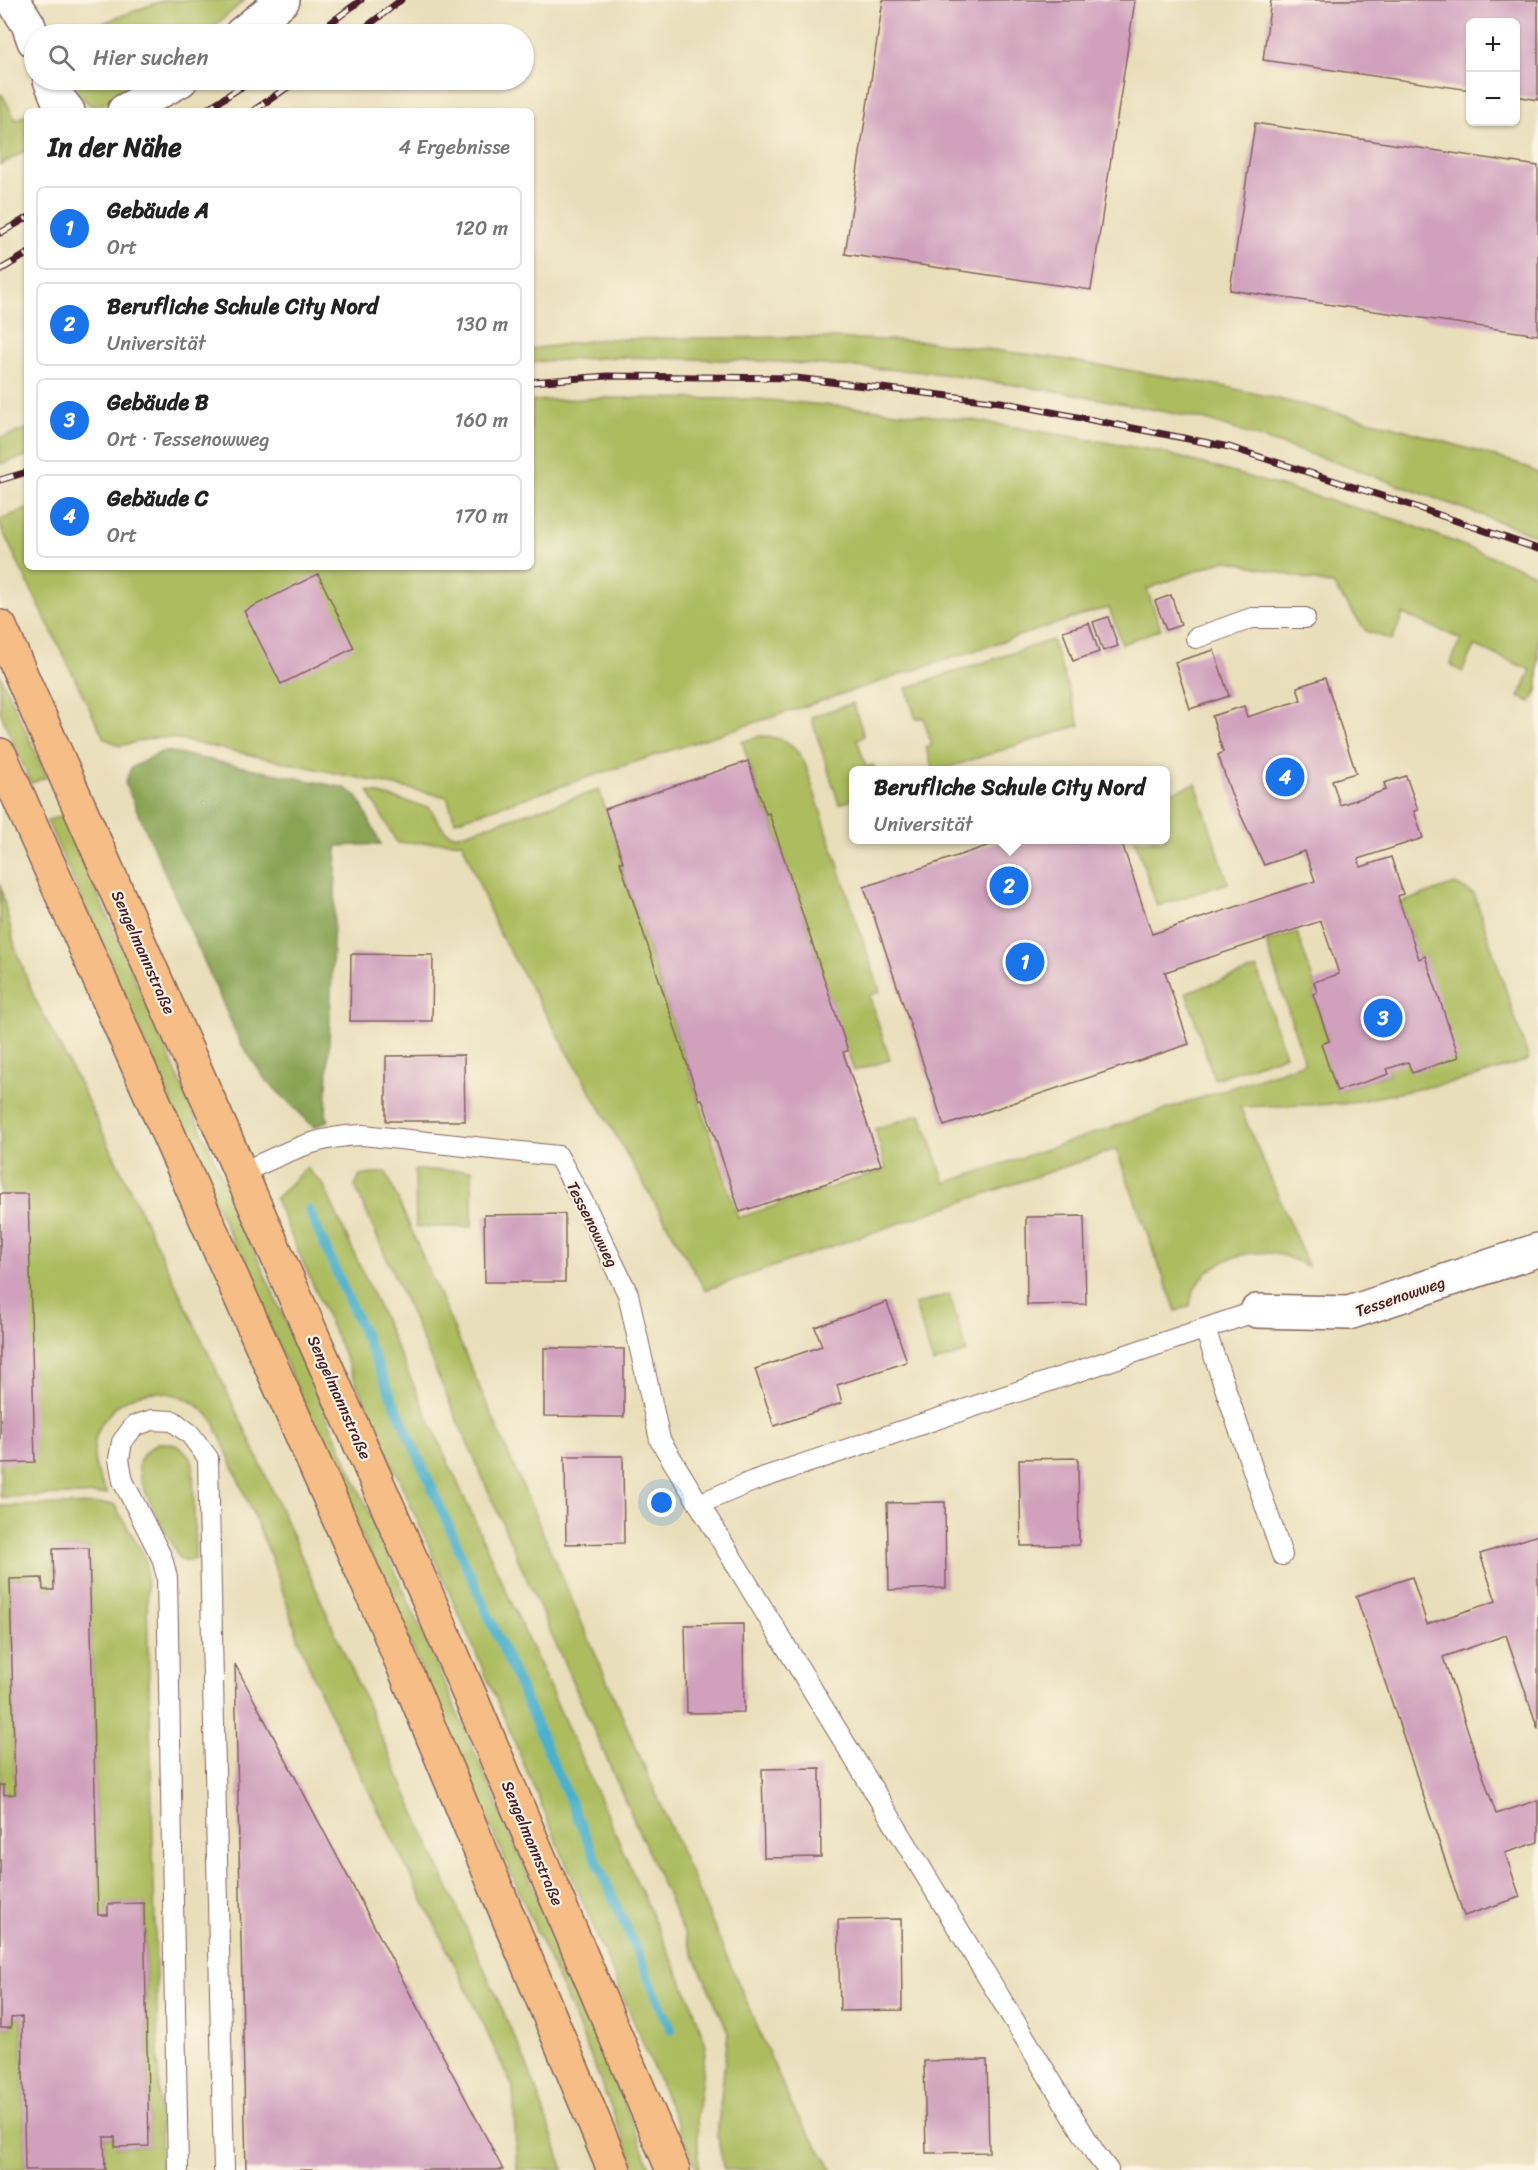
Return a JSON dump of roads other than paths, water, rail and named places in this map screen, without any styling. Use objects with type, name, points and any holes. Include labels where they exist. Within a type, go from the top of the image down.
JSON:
[{"type":"main road","name":"Sengelmannstraße","points":[[0,627],[433,1609],[672,2170]]},
{"type":"main road","points":[[0,755],[387,1627],[614,2170]]},
{"type":"street","points":[[13,0],[28,24]]},
{"type":"street","points":[[253,24],[283,0]]},
{"type":"street","points":[[54,90],[66,108]]},
{"type":"street","points":[[130,108],[163,90]]},
{"type":"street","name":"Tessenowweg","points":[[1257,1311],[1349,1313],[1538,1250]]},
{"type":"lane","points":[[1196,638],[1252,618],[1305,618]]},
{"type":"lane","name":"Tessenowweg","points":[[241,1173],[310,1142],[337,1136],[363,1135],[558,1156],[586,1207],[628,1294],[660,1440],[1095,2162],[1108,2170]]},
{"type":"lane","points":[[699,1504],[763,1477],[1257,1311]]},
{"type":"lane","points":[[1205,1329],[1282,1555]]},
{"type":"lane","points":[[178,2170],[167,1577],[162,1558],[123,1481],[119,1459],[122,1442],[134,1426],[152,1420],[173,1421],[190,1434],[208,1458],[224,2170]]},
{"type":"waterway","points":[[309,1210],[671,2029]]},
{"type":"railway","points":[[329,24],[361,0]]},
{"type":"railway","points":[[370,24],[401,0]]},
{"type":"railway","points":[[209,108],[237,90]]},
{"type":"railway","points":[[257,108],[283,90]]},
{"type":"railway","points":[[0,233],[24,220]]},
{"type":"railway","points":[[0,270],[24,256]]},
{"type":"railway","points":[[534,382],[607,376],[796,378],[1001,402],[1229,447],[1538,549]]},
{"type":"railway","points":[[0,480],[24,473]]},
{"type":"place","name":"Gebäude C","points":[[1285,777]]},
{"type":"place","name":"Berufliche Schule City Nord","points":[[1009,886]]},
{"type":"place","name":"Gebäude A","points":[[1025,962]]},
{"type":"place","name":"Gebäude B","points":[[1383,1018]]}]
